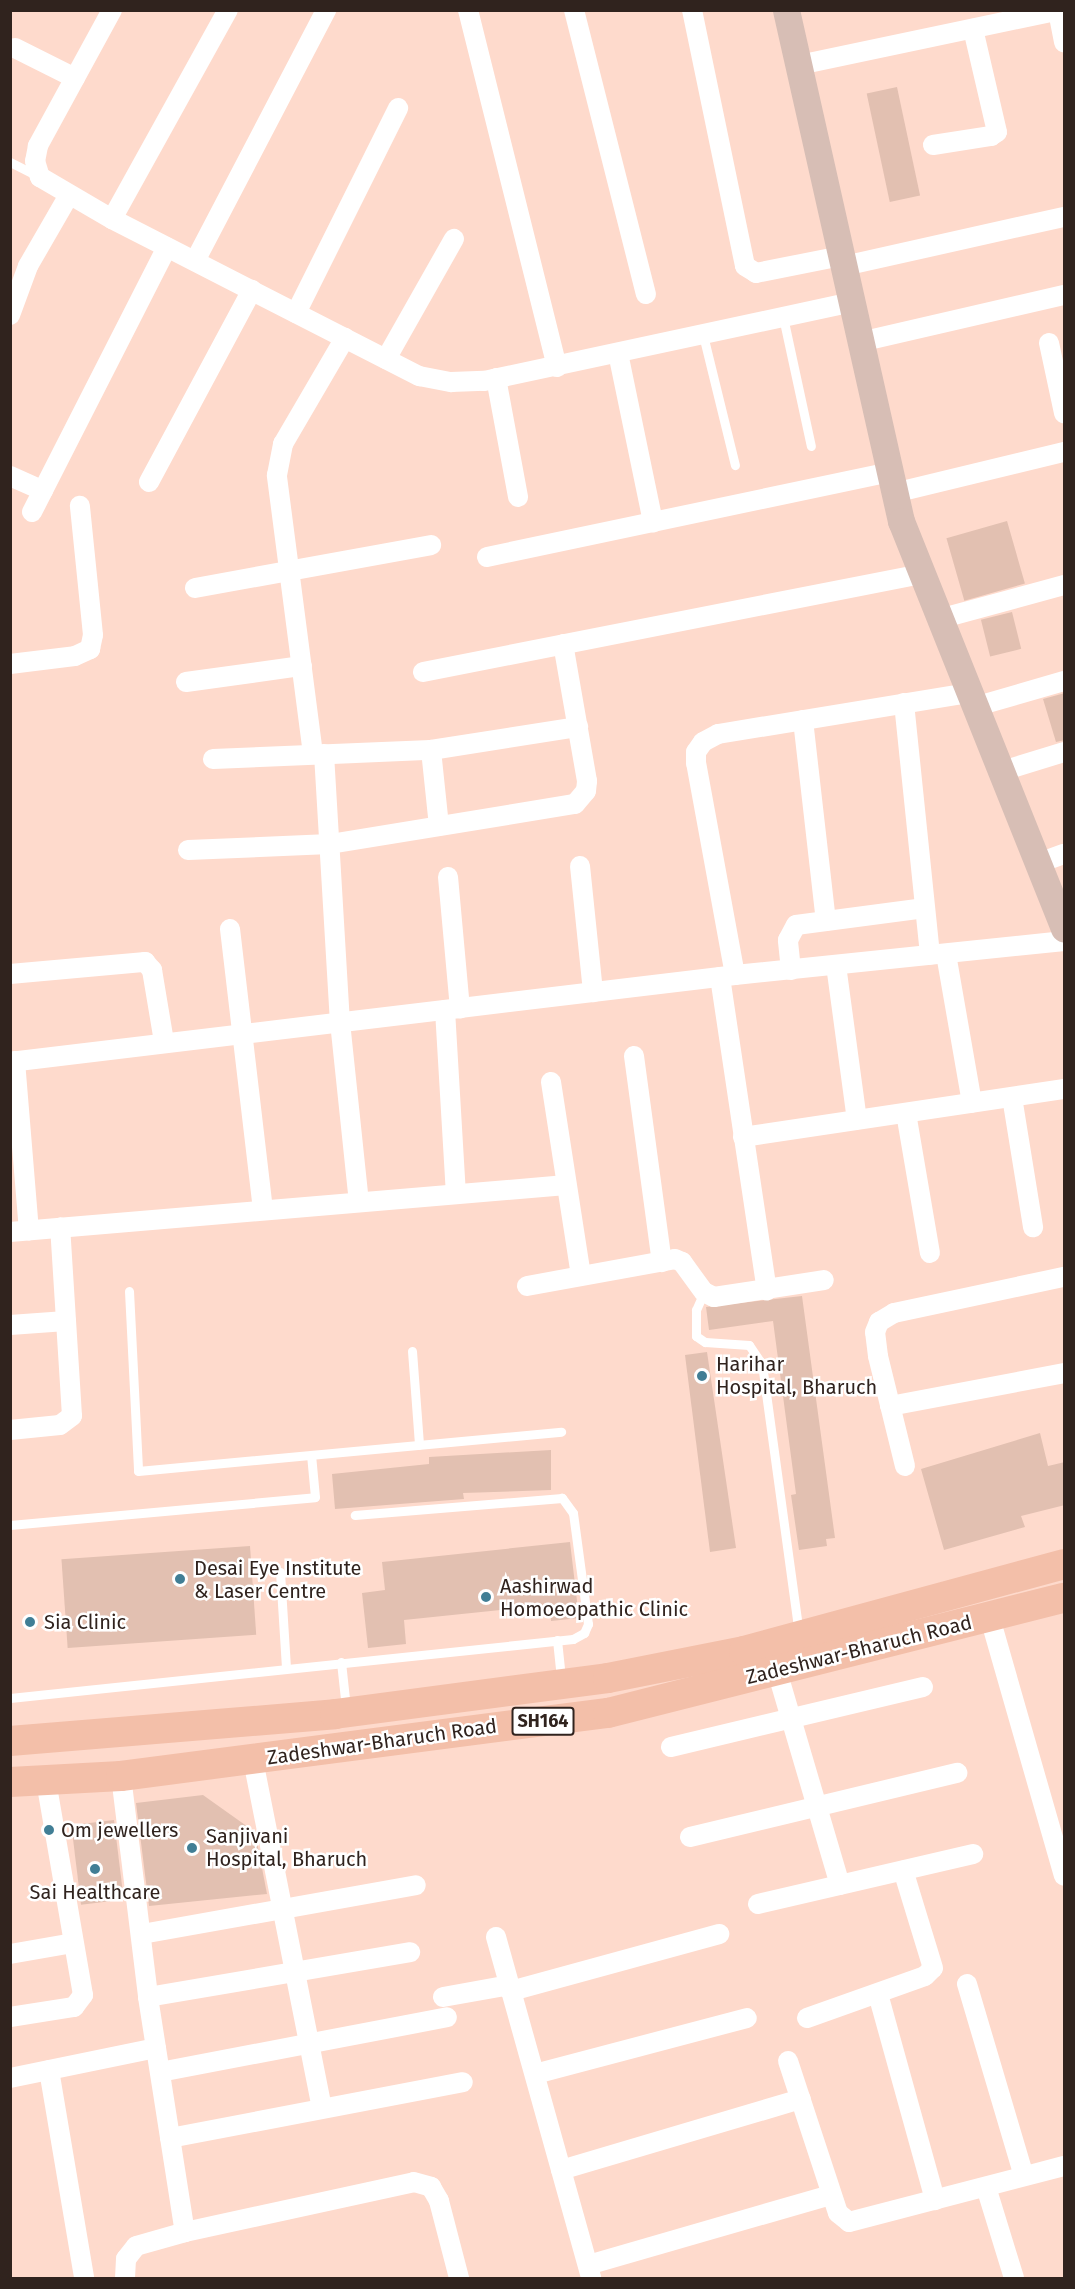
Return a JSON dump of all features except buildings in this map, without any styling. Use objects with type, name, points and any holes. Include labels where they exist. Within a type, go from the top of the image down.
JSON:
[{"type":"main road","points":[[786,10],[892,483],[921,574],[1036,864],[1065,929]]},
{"type":"main road","name":"Zadeshwar-Bharuch Road","points":[[10,1741],[346,1712],[562,1684],[744,1651],[1065,1564]]},
{"type":"main road","name":"Zadeshwar-Bharuch Road","points":[[10,1782],[120,1776],[608,1713],[1065,1598]]},
{"type":"street","points":[[112,10],[38,146],[35,161],[40,177],[112,219],[419,376],[451,382],[496,378],[557,367],[851,302]]},
{"type":"street","points":[[112,219],[228,10]]},
{"type":"street","points":[[195,261],[326,10]]},
{"type":"street","points":[[468,10],[557,367]]},
{"type":"street","points":[[574,10],[646,294]]},
{"type":"street","points":[[692,10],[745,266],[756,273],[842,261],[1065,217]]},
{"type":"street","points":[[799,65],[1059,11],[1065,42]]},
{"type":"street","points":[[933,145],[991,136],[997,132],[973,29]]},
{"type":"street","points":[[15,48],[75,78]]},
{"type":"street","points":[[296,313],[398,108]]},
{"type":"street","points":[[10,315],[17,273],[69,195]]},
{"type":"street","points":[[386,359],[454,238]]},
{"type":"street","points":[[32,512],[167,247]]},
{"type":"street","points":[[149,482],[252,290]]},
{"type":"street","points":[[860,342],[1065,295]]},
{"type":"street","points":[[345,338],[279,458],[277,475],[302,666],[319,754],[330,844],[340,1022],[359,1202]]},
{"type":"street","points":[[1049,343],[1065,413]]},
{"type":"street","points":[[618,353],[653,522]]},
{"type":"street","points":[[496,378],[518,497]]},
{"type":"street","points":[[487,557],[653,522],[1065,452]]},
{"type":"street","points":[[10,476],[43,491]]},
{"type":"street","points":[[10,664],[75,656],[90,649],[93,635],[80,506]]},
{"type":"street","points":[[195,588],[431,545]]},
{"type":"street","points":[[423,672],[921,574]]},
{"type":"street","points":[[939,619],[1065,585]]},
{"type":"street","points":[[188,850],[330,844],[574,804],[586,791],[587,782],[563,644]]},
{"type":"street","points":[[186,682],[302,666]]},
{"type":"street","points":[[767,1290],[743,1137],[728,976],[696,752],[703,741],[718,734],[904,703],[971,700],[1065,681]]},
{"type":"street","points":[[904,703],[925,908],[938,954],[972,1103]]},
{"type":"street","points":[[803,720],[826,921]]},
{"type":"street","points":[[213,759],[431,750],[578,727]]},
{"type":"street","points":[[431,750],[439,826]]},
{"type":"street","points":[[999,772],[1065,752]]},
{"type":"street","points":[[1036,864],[1065,854]]},
{"type":"street","points":[[580,866],[592,992]]},
{"type":"street","points":[[448,877],[456,1194]]},
{"type":"street","points":[[791,970],[790,930],[796,925],[925,908]]},
{"type":"street","points":[[230,929],[240,1034],[263,1210]]},
{"type":"street","points":[[566,1185],[20,1231],[13,1062],[164,1042],[728,976],[1065,941]]},
{"type":"street","points":[[10,974],[145,962],[152,970],[164,1042]]},
{"type":"street","points":[[836,965],[857,1120]]},
{"type":"street","points":[[634,1056],[662,1262]]},
{"type":"street","points":[[551,1082],[581,1276]]},
{"type":"street","points":[[743,1137],[1065,1089]]},
{"type":"street","points":[[1012,1097],[1033,1227]]},
{"type":"street","points":[[906,1113],[930,1253]]},
{"type":"street","points":[[10,1430],[69,1422],[73,1406],[60,1227]]},
{"type":"street","points":[[527,1286],[662,1262],[682,1262],[704,1292],[714,1297],[824,1280]]},
{"type":"street","points":[[905,1466],[878,1356],[875,1332],[879,1322],[894,1313],[1065,1277]]},
{"type":"street","points":[[10,1325],[66,1321]]},
{"type":"street","points":[[891,1406],[1065,1373]]},
{"type":"street","points":[[990,1618],[1065,1876]]},
{"type":"street","points":[[777,1671],[840,1885]]},
{"type":"street","points":[[671,1747],[923,1687]]},
{"type":"street","points":[[253,1760],[322,2108]]},
{"type":"street","points":[[690,1837],[957,1773]]},
{"type":"street","points":[[120,1776],[142,1934],[148,1997],[185,2232]]},
{"type":"street","points":[[10,2018],[80,2002],[83,1995],[46,1780]]},
{"type":"street","points":[[758,1904],[973,1854]]},
{"type":"street","points":[[807,2018],[925,1976],[933,1968],[903,1870]]},
{"type":"street","points":[[142,1934],[416,1886]]},
{"type":"street","points":[[512,1991],[719,1935]]},
{"type":"street","points":[[496,1937],[590,2272],[831,2194]]},
{"type":"street","points":[[10,1954],[73,1943]]},
{"type":"street","points":[[148,1997],[294,1974],[410,1952]]},
{"type":"street","points":[[967,1984],[1024,2176]]},
{"type":"street","points":[[443,1997],[505,1986],[512,1991]]},
{"type":"street","points":[[878,1994],[935,2200]]},
{"type":"street","points":[[160,2072],[447,2017]]},
{"type":"street","points":[[534,2074],[747,2018]]},
{"type":"street","points":[[10,2078],[156,2048]]},
{"type":"street","points":[[788,2061],[838,2213],[849,2222],[1065,2166]]},
{"type":"street","points":[[49,2070],[84,2278]]},
{"type":"street","points":[[170,2138],[463,2082]]},
{"type":"street","points":[[561,2170],[801,2099]]},
{"type":"street","points":[[125,2278],[126,2259],[136,2246],[185,2232],[414,2182],[431,2187],[439,2201],[459,2278]]},
{"type":"street","points":[[986,2187],[1009,2277]]},
{"type":"lane","points":[[10,162],[40,177]]},
{"type":"lane","points":[[783,317],[811,446]]},
{"type":"lane","points":[[702,335],[735,465]]},
{"type":"lane","points":[[129,1291],[138,1471],[561,1432]]},
{"type":"lane","points":[[704,1292],[696,1310],[696,1336],[705,1342],[749,1345],[762,1364],[799,1636]]},
{"type":"lane","points":[[412,1351],[419,1445]]},
{"type":"lane","points":[[10,1525],[315,1497],[310,1455]]},
{"type":"lane","points":[[10,1698],[557,1640],[584,1634],[588,1624],[573,1512],[562,1498],[355,1515]]},
{"type":"lane","points":[[280,1572],[286,1668]]},
{"type":"lane","points":[[557,1640],[562,1684]]},
{"type":"lane","points":[[341,1662],[346,1712]]},
{"type":"place","name":"Harihar Hospital, Bharuch","points":[[702,1376]]},
{"type":"place","name":"Desai Eye Institute & Laser Centre","points":[[180,1579]]},
{"type":"place","name":"Aashirwad Homoeopathic Clinic","points":[[486,1597]]},
{"type":"place","name":"Sia Clinic","points":[[30,1622]]},
{"type":"place","name":"Om jewellers","points":[[49,1830]]},
{"type":"place","name":"Sanjivani Hospital, Bharuch","points":[[192,1848]]},
{"type":"place","name":"Sai Healthcare","points":[[95,1869]]}]
